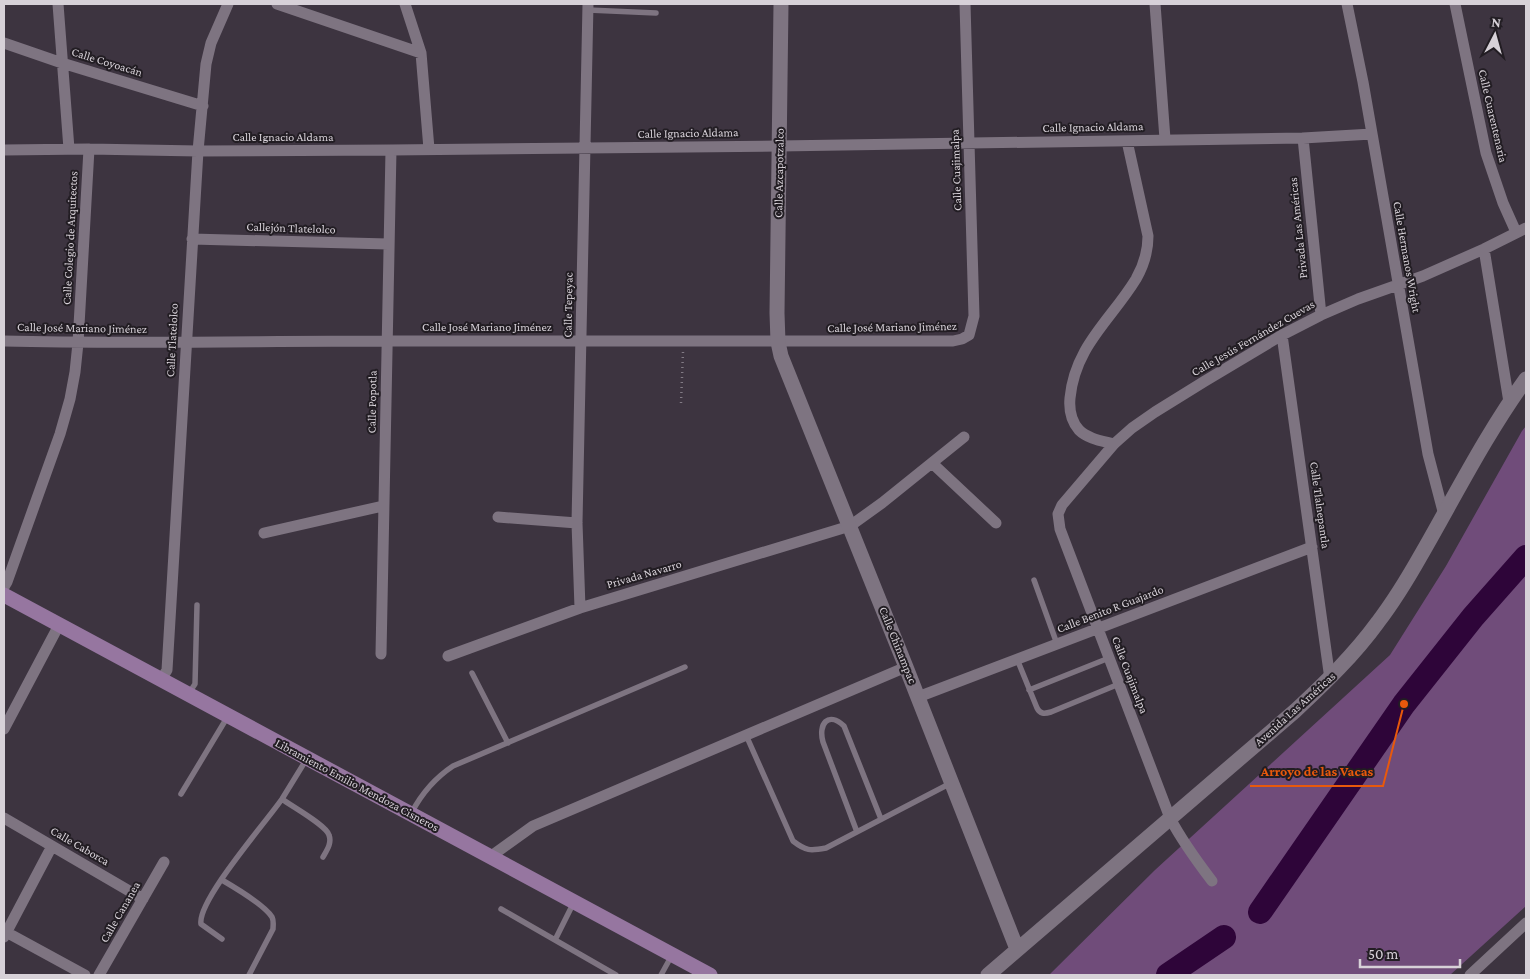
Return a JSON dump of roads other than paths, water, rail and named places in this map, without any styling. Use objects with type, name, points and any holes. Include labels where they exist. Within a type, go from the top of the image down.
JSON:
[{"type":"main road","name":"Libramiento Emilio Mendoza Cisneros","points":[[4,596],[710,975]]},
{"type":"street","points":[[58,4],[69,149]]},
{"type":"street","name":"Calle Tlatelolco","points":[[160,680],[167,670],[192,239],[206,64],[211,43],[228,4]]},
{"type":"street","points":[[277,4],[421,53]]},
{"type":"street","points":[[405,4],[421,53],[429,150]]},
{"type":"street","name":"Calle Azcapotzalco","points":[[778,342],[781,4]]},
{"type":"street","name":"Calle Cuajimalpa","points":[[965,4],[974,316],[969,335]]},
{"type":"street","points":[[1155,4],[1164,139]]},
{"type":"street","name":"Calle Hermanos Wright","points":[[1347,4],[1363,82],[1428,454],[1444,514]]},
{"type":"street","name":"Calle Cuarentenaria","points":[[1454,4],[1486,153],[1503,203],[1521,230]]},
{"type":"street","name":"Calle Tepeyac","points":[[580,608],[577,523],[588,7]]},
{"type":"street","name":"Calle Coyoacán","points":[[4,43],[62,63],[203,106]]},
{"type":"street","name":"Calle Ignacio Aldama","points":[[4,150],[89,148],[198,151],[429,150],[779,146],[1303,138],[1372,134]]},
{"type":"street","name":"Privada Las Américas","points":[[1303,138],[1321,315]]},
{"type":"street","points":[[1114,444],[1088,436],[1080,430],[1073,421],[1069,408],[1072,378],[1078,364],[1092,338],[1135,280],[1144,263],[1148,249],[1148,236],[1127,141]]},
{"type":"street","name":"Calle Colegio de Arquitectos","points":[[4,587],[60,434],[70,399],[78,342],[89,148]]},
{"type":"street","name":"Calle Popotla","points":[[381,654],[391,150]]},
{"type":"street","name":"Calle Jesús Fernández Cuevas","points":[[1058,514],[1062,505],[1114,444],[1132,428],[1155,412],[1282,335],[1321,315],[1484,249],[1521,230]]},
{"type":"street","name":"Callejón Tlatelolco","points":[[192,239],[388,244]]},
{"type":"street","points":[[1484,249],[1509,402]]},
{"type":"street","name":"Calle José Mariano Jiménez","points":[[4,341],[953,341],[969,335]]},
{"type":"street","name":"Calle Tlalnepantla","points":[[1282,335],[1330,679]]},
{"type":"street","name":"Calle Chinampac","points":[[778,342],[781,356],[1017,949]]},
{"type":"street","name":"Avenida Las Américas","points":[[988,975],[1295,711],[1353,655],[1379,621],[1407,579],[1468,470],[1509,402],[1526,379]]},
{"type":"street","points":[[850,526],[964,436]]},
{"type":"street","points":[[932,463],[996,523]]},
{"type":"street","points":[[264,533],[383,506]]},
{"type":"street","name":"Calle Cuajimalpa","points":[[1058,514],[1060,529],[1170,818],[1191,854],[1212,881]]},
{"type":"street","points":[[498,517],[577,523]]},
{"type":"street","name":"Privada Navarro","points":[[448,656],[580,608],[850,526]]},
{"type":"street","name":"Calle Benito R Guajardo","points":[[918,697],[1312,547]]},
{"type":"street","points":[[4,729],[10,711],[59,625]]},
{"type":"street","points":[[490,857],[533,826],[906,667]]},
{"type":"street","name":"Calle Caborca","points":[[4,818],[143,898]]},
{"type":"street","points":[[52,846],[5,934],[85,975]]},
{"type":"street","name":"Calle Cananea","points":[[99,975],[164,862]]},
{"type":"street","points":[[1470,975],[1526,922]]},
{"type":"lane","points":[[588,7],[656,13]]},
{"type":"lane","points":[[1034,580],[1058,644]]},
{"type":"lane","points":[[188,695],[194,684],[197,604]]},
{"type":"lane","points":[[1029,690],[1109,658]]},
{"type":"lane","points":[[1017,660],[1039,712],[1046,714],[1119,684]]},
{"type":"lane","points":[[411,814],[434,781],[453,766],[685,667]]},
{"type":"lane","points":[[472,672],[508,743]]},
{"type":"lane","points":[[181,794],[228,716]]},
{"type":"lane","points":[[857,832],[823,742],[821,727],[824,722],[832,719],[844,726],[881,819]]},
{"type":"lane","points":[[746,735],[793,841],[803,849],[814,851],[826,848],[952,783]]},
{"type":"lane","points":[[222,939],[201,924],[200,919],[204,907],[282,799],[306,758]]},
{"type":"lane","points":[[282,799],[326,828],[330,840],[323,857]]},
{"type":"lane","points":[[222,880],[252,900],[271,916],[273,920],[273,929],[249,975]]},
{"type":"lane","points":[[555,940],[574,902]]},
{"type":"lane","points":[[501,909],[616,975]]},
{"type":"lane","points":[[661,975],[672,955]]},
{"type":"waterway","points":[[1260,912],[1404,704],[1473,617],[1526,557]]},
{"type":"waterway","points":[[1168,975],[1224,937]]},
{"type":"place","name":"Arroyo de las Vacas","points":[[1404,704]]}]
